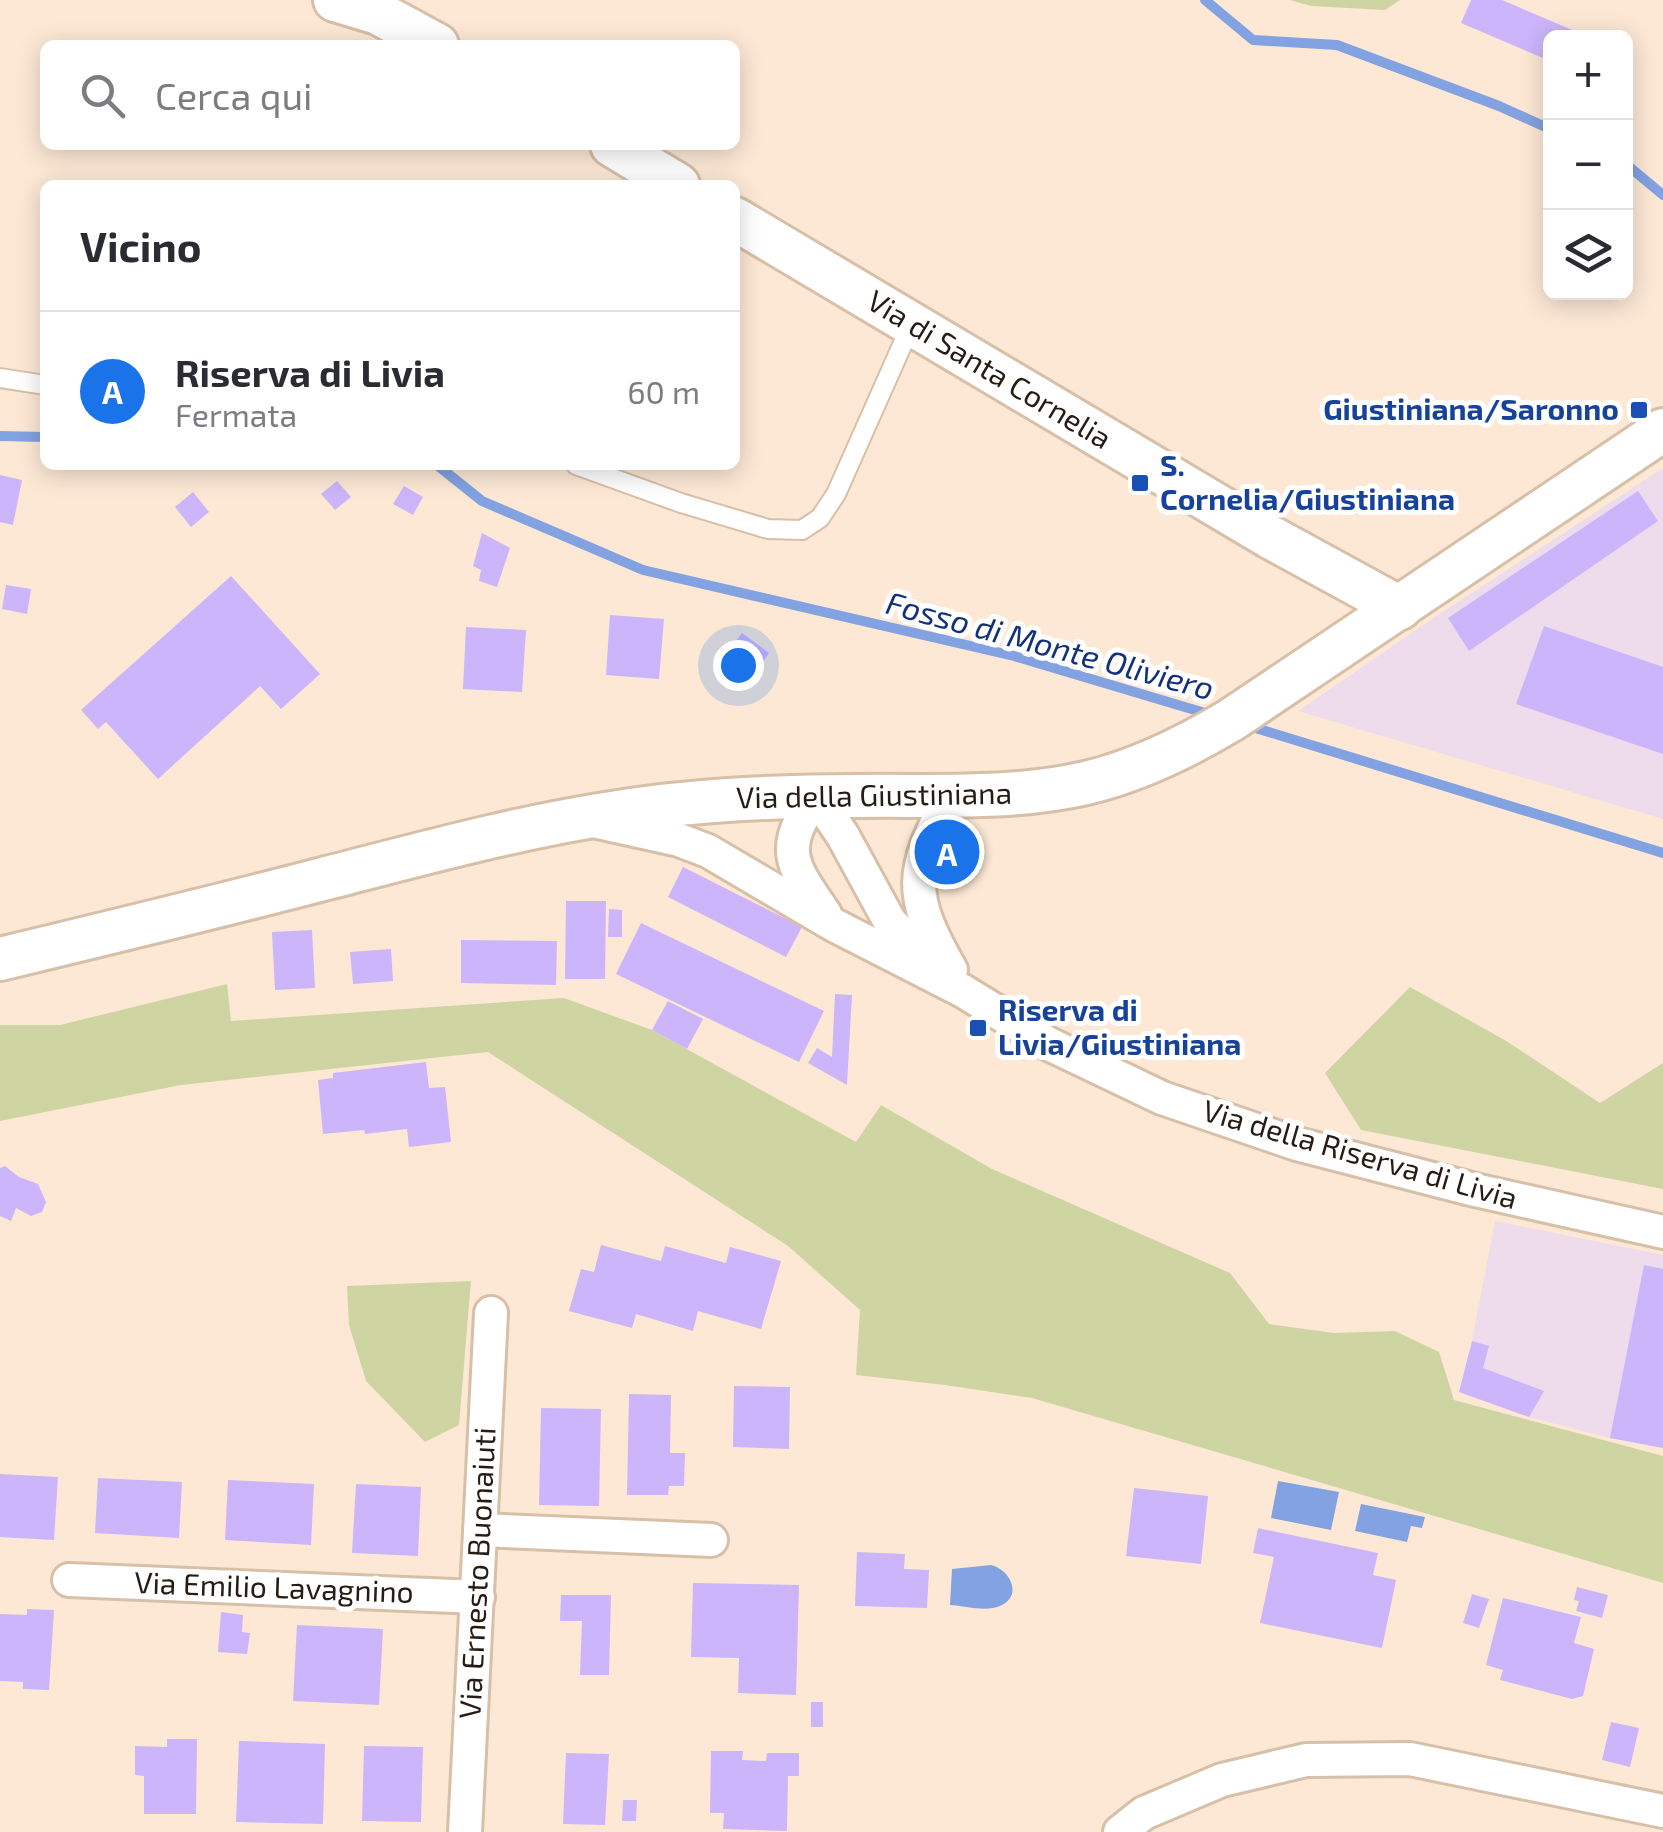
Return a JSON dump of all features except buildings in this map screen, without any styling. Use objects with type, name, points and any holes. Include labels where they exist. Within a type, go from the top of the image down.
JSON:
[{"type":"street","points":[[335,0],[377,7],[429,40]]},
{"type":"street","points":[[620,150],[670,180]]},
{"type":"street","name":"Via di Santa Cornelia","points":[[740,223],[1270,537],[1400,608]]},
{"type":"street","name":"Via della Giustiniana","points":[[0,959],[578,818],[690,802],[816,796],[951,796],[1029,792],[1088,782],[1157,758],[1205,735],[1663,430]]},
{"type":"street","name":"Via della Riserva di Livia","points":[[832,924],[800,878],[793,858],[792,842],[800,820],[816,796],[843,836],[890,922],[962,991]]},
{"type":"street","points":[[951,796],[926,846],[918,874],[921,905],[934,940],[962,991]]},
{"type":"street","name":"Via della Riserva di Livia","points":[[578,818],[708,850],[832,924],[962,991],[1050,1044],[1162,1098],[1297,1144],[1475,1190],[1663,1232]]},
{"type":"street","name":"Via Ernesto Buonaiuti","points":[[465,1832],[491,1313]]},
{"type":"street","points":[[480,1530],[711,1540]]},
{"type":"street","name":"Via Emilio Lavagnino","points":[[69,1580],[478,1597]]},
{"type":"street","points":[[1120,1832],[1144,1813],[1222,1780],[1306,1760],[1410,1759],[1663,1810]]},
{"type":"lane","points":[[590,470],[768,529],[802,530],[820,518],[836,494],[912,323]]},
{"type":"lane","points":[[0,378],[40,384]]},
{"type":"shaded area","points":[[1663,468],[1663,819],[1298,711],[1429,621]]},
{"type":"shaded area","points":[[1495,1221],[1663,1255],[1663,1448],[1529,1417],[1459,1392]]},
{"type":"green space","points":[[1290,0],[1400,0],[1385,10],[1311,6]]},
{"type":"green space","points":[[227,984],[231,1021],[564,998],[652,1030],[856,1142],[881,1105],[992,1169],[1230,1273],[1269,1324],[1334,1333],[1395,1331],[1439,1352],[1454,1400],[1663,1456],[1663,1583],[1032,1398],[856,1375],[860,1310],[788,1246],[488,1052],[181,1085],[0,1121],[0,1025],[60,1025]]},
{"type":"green space","points":[[1410,987],[1508,1042],[1600,1103],[1663,1063],[1663,1189],[1361,1130],[1325,1073]]},
{"type":"green space","points":[[471,1281],[459,1425],[425,1442],[366,1381],[349,1325],[347,1286]]},
{"type":"water","points":[[1278,1481],[1339,1492],[1331,1530],[1271,1518]]},
{"type":"water","points":[[1361,1504],[1425,1517],[1422,1528],[1411,1526],[1407,1542],[1355,1531]]},
{"type":"water","points":[[991,1565],[1004,1572],[1012,1584],[1007,1602],[988,1609],[950,1605],[952,1569]]},
{"type":"waterway","points":[[1205,0],[1253,40],[1337,45],[1543,126]]},
{"type":"waterway","points":[[1633,170],[1663,195]]},
{"type":"waterway","name":"Fosso di Monte Oliviero","points":[[0,436],[40,437]]},
{"type":"waterway","name":"Fosso di Monte Oliviero","points":[[443,470],[482,501],[643,570],[1014,656],[1215,716]]},
{"type":"waterway","name":"Fosso di Monte Oliviero","points":[[1246,725],[1663,853]]},
{"type":"place","name":"Giustiniana/Saronno","points":[[1639,410]]},
{"type":"place","name":"S. Cornelia/Giustiniana","points":[[1140,483]]},
{"type":"place","name":"Riserva di Livia","points":[[947,852]]},
{"type":"place","name":"Riserva di Livia/Giustiniana","points":[[978,1028]]}]
